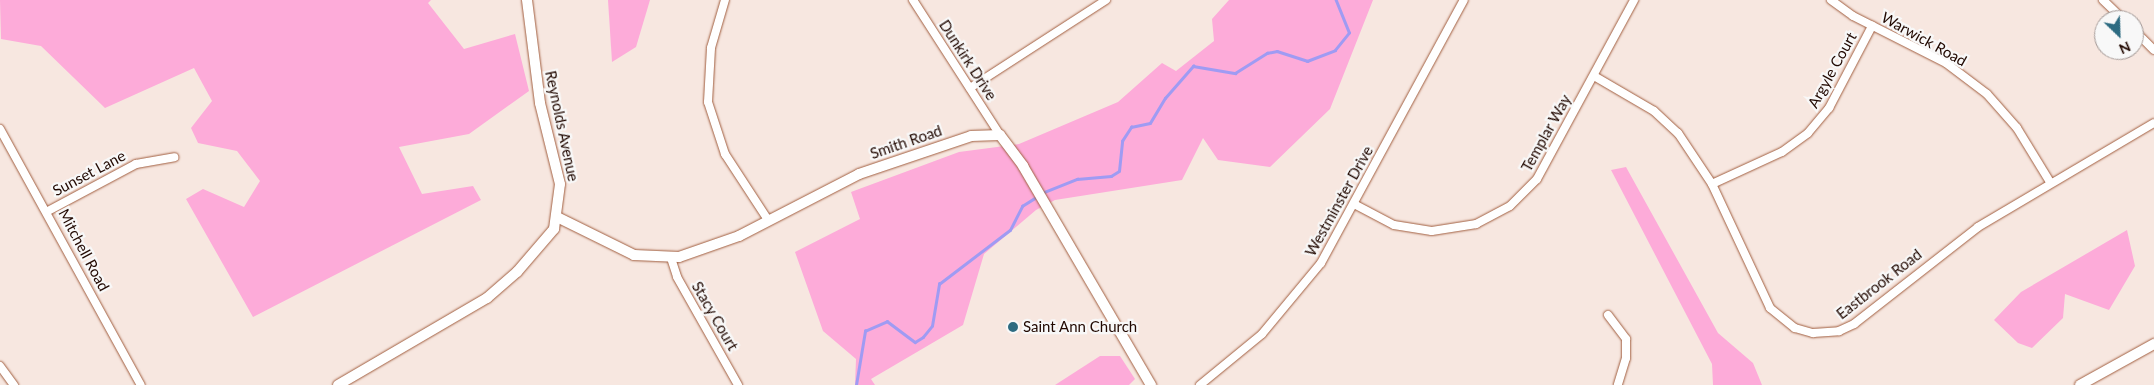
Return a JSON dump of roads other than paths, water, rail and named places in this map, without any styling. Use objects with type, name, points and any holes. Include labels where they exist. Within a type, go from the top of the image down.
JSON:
[{"type":"street","name":"Reynolds Avenue","points":[[343,384],[487,298],[545,243],[558,217],[560,184],[536,85],[528,0]]},
{"type":"street","points":[[725,0],[710,48],[708,102],[726,154],[768,220]]},
{"type":"street","name":"Dunkirk Drive","points":[[913,0],[1000,135]]},
{"type":"street","points":[[970,88],[1106,0]]},
{"type":"street","name":"Westminster Drive","points":[[1200,385],[1280,315],[1321,262],[1464,0]]},
{"type":"street","name":"Templar Way","points":[[1354,204],[1394,225],[1432,232],[1457,229],[1493,216],[1537,179],[1634,0]]},
{"type":"street","name":"Warwick Road","points":[[1831,0],[1872,26],[1946,63],[1987,94],[2017,128],[2050,182]]},
{"type":"street","points":[[2103,0],[2114,10]]},
{"type":"street","name":"Argyle Court","points":[[1712,184],[1782,152],[1808,133],[1829,108],[1872,26]]},
{"type":"street","points":[[2144,40],[2154,50]]},
{"type":"street","name":"Eastbrook Road","points":[[1594,76],[1664,119],[1690,148],[1712,184],[1770,308],[1795,328],[1826,333],[1854,324],[1935,258],[2050,182],[2154,123]]},
{"type":"street","name":"Mitchell Road","points":[[0,129],[48,211],[141,385]]},
{"type":"street","name":"Smith Road","points":[[558,217],[634,255],[671,258],[712,248],[859,174],[971,136],[1000,135]]},
{"type":"street","points":[[1000,135],[1035,186],[1151,385]]},
{"type":"street","name":"Sunset Lane","points":[[48,211],[136,164],[174,158]]},
{"type":"street","name":"Stacy Court","points":[[671,258],[676,277],[738,385]]},
{"type":"street","points":[[1608,315],[1626,339],[1626,358],[1618,385]]},
{"type":"street","points":[[2080,385],[2154,344]]},
{"type":"street","points":[[0,366],[14,385]]},
{"type":"waterway","points":[[1042,193],[1077,179],[1111,176],[1119,171],[1122,141],[1131,127],[1150,123],[1165,98],[1193,66],[1235,73],[1267,53],[1277,51],[1307,61],[1335,50],[1349,33],[1336,0]]},
{"type":"waterway","points":[[856,385],[865,331],[887,321],[915,342],[923,337],[932,326],[939,284],[1010,230],[1022,206],[1038,196]]},
{"type":"place","name":"Saint Ann Church","points":[[1013,327]]}]
